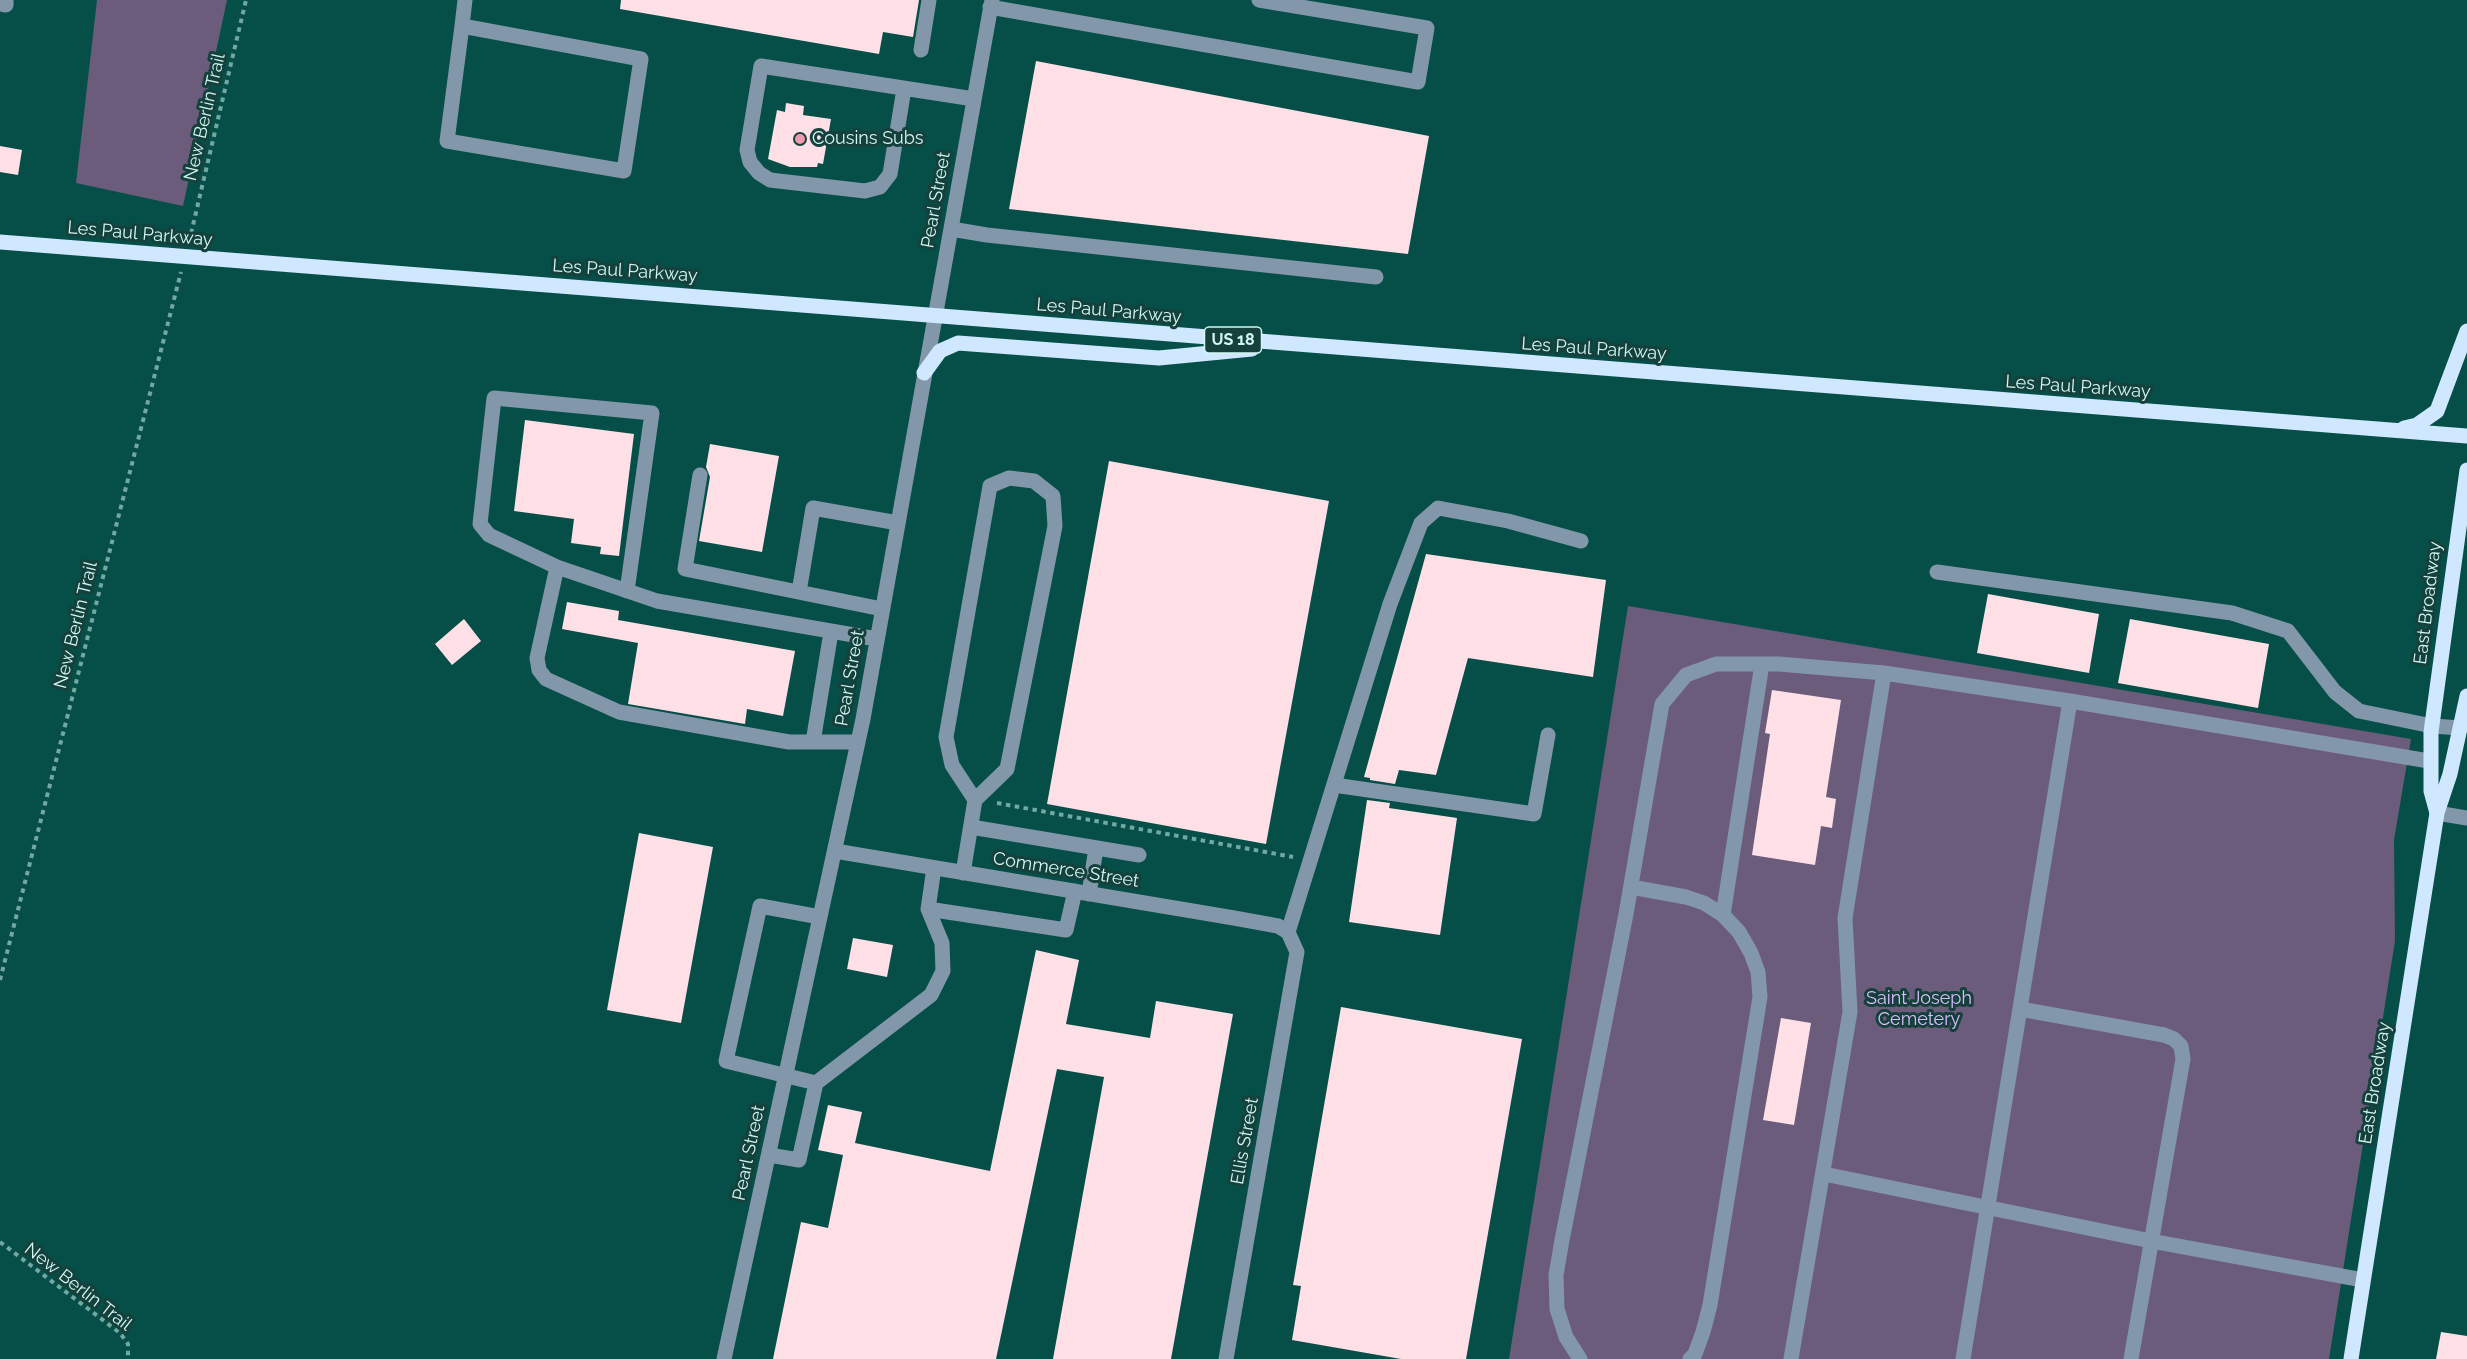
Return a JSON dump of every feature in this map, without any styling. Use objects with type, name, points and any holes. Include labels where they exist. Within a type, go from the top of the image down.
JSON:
[{"type":"main road","name":"Les Paul Parkway","points":[[0,242],[2467,436]]},
{"type":"main road","points":[[2391,430],[2417,425],[2437,411],[2467,331]]},
{"type":"main road","points":[[924,373],[940,351],[958,343],[1159,358],[1297,345]]},
{"type":"main road","name":"East Broadway","points":[[2438,813],[2431,791],[2429,761],[2467,470]]},
{"type":"main road","name":"East Broadway","points":[[2351,1359],[2438,813],[2461,728],[2467,696]]},
{"type":"main road","points":[[2461,728],[2467,713]]},
{"type":"street","points":[[0,4],[6,4],[6,0]]},
{"type":"street","points":[[462,26],[641,59],[624,171],[447,141],[465,0]]},
{"type":"street","points":[[921,50],[929,0]]},
{"type":"street","points":[[991,4],[1418,82],[1428,28],[1259,0]]},
{"type":"street","name":"Pearl Street","points":[[724,1359],[858,742],[991,4]]},
{"type":"street","points":[[904,89],[890,174],[880,187],[865,191],[770,180],[759,173],[750,162],[747,150],[761,66],[974,99]]},
{"type":"street","points":[[951,229],[987,236],[1376,277]]},
{"type":"street","points":[[627,591],[652,413],[494,399],[480,524],[489,535],[556,567],[627,591],[657,601],[877,639]]},
{"type":"street","points":[[700,475],[685,568],[882,609]]},
{"type":"street","points":[[963,873],[975,800],[1006,769],[1054,526],[1053,496],[1034,481],[1009,478],[990,486],[946,737],[951,765],[975,800]]},
{"type":"street","points":[[799,592],[813,508],[898,523]]},
{"type":"street","points":[[1288,932],[1390,604],[1422,523],[1438,508],[1508,521],[1581,541]]},
{"type":"street","points":[[556,567],[537,658],[539,670],[546,679],[619,712],[789,742],[858,742]]},
{"type":"street","points":[[1937,572],[2232,613],[2288,631],[2335,692],[2359,711],[2432,726],[2461,728]]},
{"type":"street","points":[[813,742],[831,632]]},
{"type":"street","points":[[1580,1359],[1566,1337],[1557,1309],[1556,1275],[1631,887],[1662,704],[1686,675],[1716,664],[1762,664],[1884,672],[2070,700],[2429,761]]},
{"type":"street","points":[[1723,915],[1762,664]]},
{"type":"street","points":[[1791,1359],[1850,1012],[1845,918],[1884,672]]},
{"type":"street","points":[[1963,1359],[2070,700]]},
{"type":"street","points":[[1334,785],[1534,814],[1548,735]]},
{"type":"street","points":[[2438,813],[2467,818]]},
{"type":"street","points":[[971,827],[1140,855]]},
{"type":"street","points":[[928,909],[1066,930],[1082,892],[1096,848]]},
{"type":"street","name":"Commerce Street","points":[[835,851],[1278,926],[1288,932]]},
{"type":"street","points":[[769,1155],[799,1160],[816,1083],[931,995],[943,971],[942,942],[928,909],[934,868]]},
{"type":"street","points":[[1631,887],[1686,897],[1704,903],[1723,915],[1738,932],[1751,953],[1758,972],[1760,997],[1710,1305],[1695,1354],[1690,1359]]},
{"type":"street","points":[[816,1083],[726,1061],[760,906],[820,917]]},
{"type":"street","name":"Ellis Street","points":[[1226,1359],[1297,952],[1288,932]]},
{"type":"street","points":[[2020,1009],[2164,1035],[2181,1046],[2182,1059],[2132,1359]]},
{"type":"street","points":[[1824,1174],[1988,1209],[2363,1280]]},
{"type":"path","name":"New Berlin Trail","points":[[190,239],[246,0]]},
{"type":"path","name":"New Berlin Trail","points":[[0,980],[179,277]]},
{"type":"path","points":[[975,800],[1280,854]]},
{"type":"path","name":"New Berlin Trail","points":[[0,1242],[120,1333],[128,1344],[128,1359]]},
{"type":"green space","points":[[97,0],[227,0],[183,206],[76,183]]},
{"type":"green space","name":"Saint Joseph Cemetery","points":[[1628,606],[2411,739],[2394,840],[2395,941],[2329,1359],[1509,1359]]},
{"type":"building","points":[[621,0],[919,0],[913,37],[883,32],[879,54],[620,9]]},
{"type":"building","points":[[1036,61],[1429,136],[1408,254],[1009,209]]},
{"type":"building","name":"Cousins Subs","points":[[786,103],[804,106],[803,115],[831,119],[823,164],[818,163],[817,167],[790,167],[768,159],[777,110],[785,112]]},
{"type":"building","points":[[0,146],[22,150],[18,175],[0,172]]},
{"type":"building","points":[[525,420],[634,434],[619,556],[600,554],[601,547],[571,543],[574,519],[514,511]]},
{"type":"building","points":[[710,444],[779,456],[762,552],[699,541],[710,477],[706,467]]},
{"type":"building","points":[[1109,461],[1329,501],[1266,844],[1047,804]]},
{"type":"building","points":[[1426,554],[1606,580],[1593,677],[1468,658],[1436,775],[1399,770],[1395,784],[1370,780],[1364,777]]},
{"type":"building","points":[[1988,594],[2099,614],[2089,673],[1977,653]]},
{"type":"building","points":[[567,602],[619,611],[618,620],[795,651],[783,716],[747,709],[745,724],[628,704],[638,643],[562,629]]},
{"type":"building","points":[[464,619],[481,641],[452,665],[435,644]]},
{"type":"building","points":[[2130,619],[2269,644],[2258,708],[2118,683]]},
{"type":"building","points":[[1772,690],[1841,700],[1826,797],[1836,799],[1832,828],[1821,826],[1815,865],[1752,855],[1770,734],[1765,733]]},
{"type":"building","points":[[1367,800],[1390,803],[1389,808],[1457,818],[1440,935],[1349,922]]},
{"type":"building","points":[[639,833],[713,847],[681,1023],[607,1010]]},
{"type":"building","points":[[853,938],[893,945],[887,977],[847,969]]},
{"type":"building","points":[[1036,950],[1079,960],[1066,1024],[1150,1038],[1156,1001],[1233,1014],[1171,1359],[1053,1359],[1104,1077],[1057,1069],[996,1359],[773,1359],[801,1222],[828,1228],[843,1155],[818,1150],[828,1105],[862,1112],[855,1143],[990,1171]]},
{"type":"building","points":[[1341,1007],[1522,1039],[1466,1359],[1401,1359],[1292,1340],[1301,1286],[1293,1285]]},
{"type":"building","points":[[1781,1018],[1811,1023],[1794,1125],[1763,1120]]},
{"type":"building","points":[[2441,1332],[2467,1336],[2467,1359],[2436,1359]]},
{"type":"place","name":"Cousins Subs","points":[[800,139]]}]
